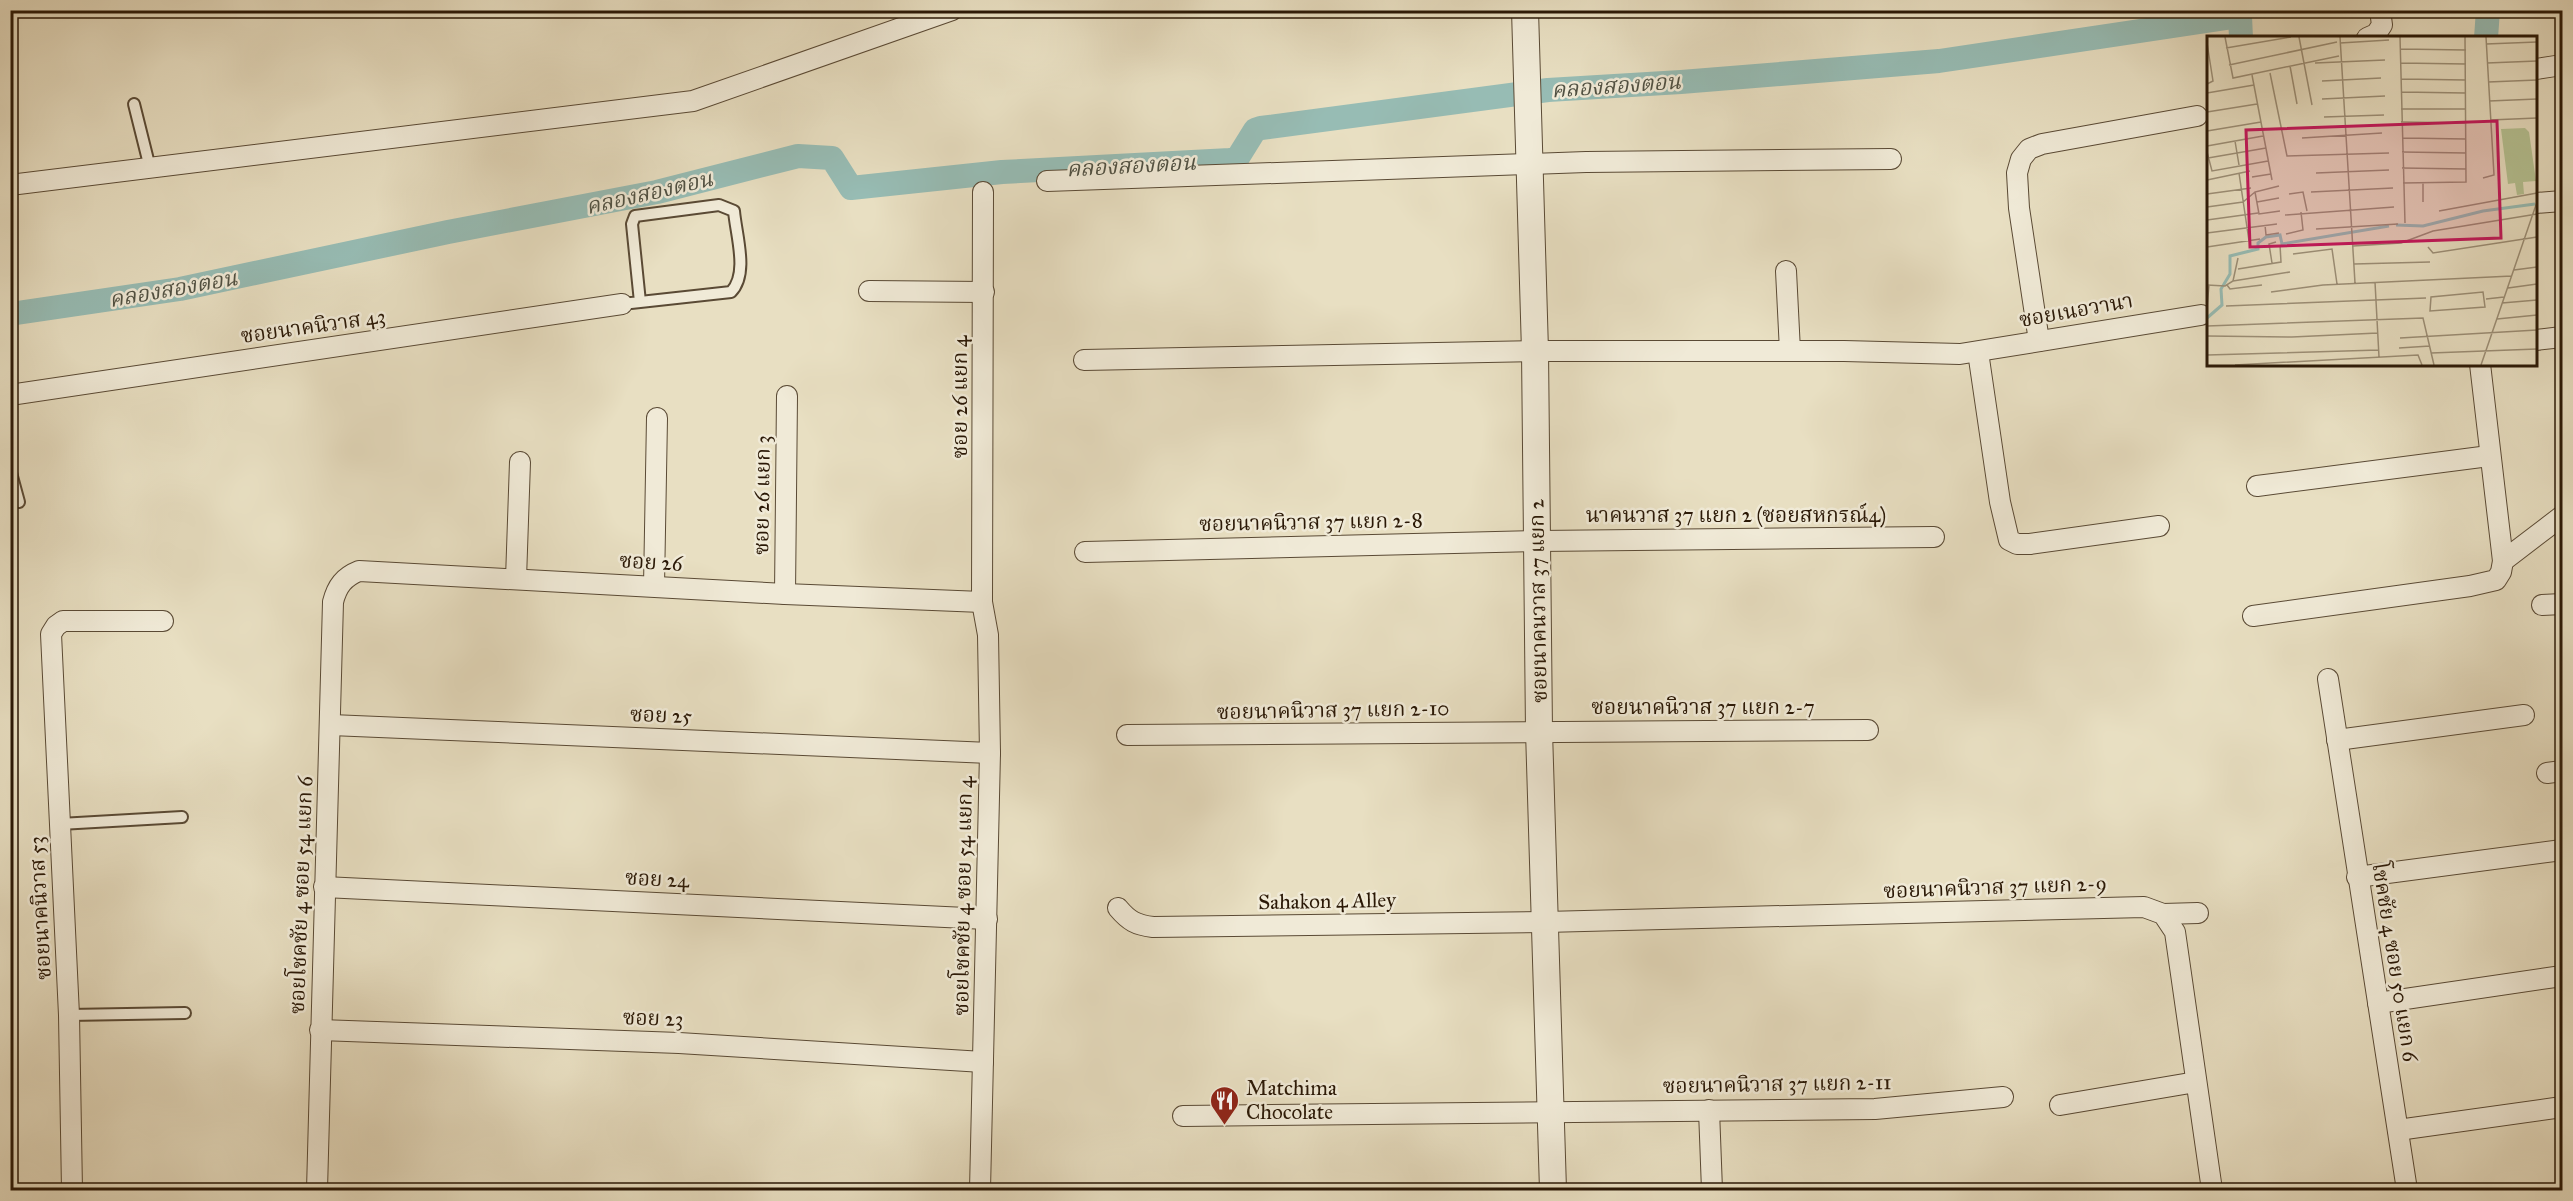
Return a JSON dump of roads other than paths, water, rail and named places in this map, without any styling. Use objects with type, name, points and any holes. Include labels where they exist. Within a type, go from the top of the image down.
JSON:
[{"type":"street","points":[[10,185],[693,101],[952,10]]},
{"type":"street","name":"ซอยนาคนวาส 37 แยก 2","points":[[1525,10],[1535,351],[1539,731],[1552,1191]]},
{"type":"street","points":[[2372,36],[2376,34],[2382,25],[2380,10]]},
{"type":"street","points":[[2537,69],[2562,65]]},
{"type":"street","points":[[2039,341],[2019,208],[2017,173],[2021,159],[2030,149],[2042,144],[2197,116]]},
{"type":"street","points":[[1047,181],[1531,165],[1891,159]]},
{"type":"street","name":"ซอย 26 แยก 4","points":[[982,602],[984,192]]},
{"type":"street","points":[[2537,203],[2562,201]]},
{"type":"street","points":[[1786,271],[1790,351]]},
{"type":"street","points":[[868,291],[984,292]]},
{"type":"street","name":"ซอยนาคนิวาส 43","points":[[10,395],[631,303]]},
{"type":"street","name":"ซอยเนอวานา","points":[[1084,360],[1535,351],[1969,353],[2201,315]]},
{"type":"street","points":[[2537,340],[2562,338]]},
{"type":"street","points":[[1969,353],[2009,540],[2017,544],[2030,544],[2158,525]]},
{"type":"street","points":[[2253,616],[2484,584],[2496,580],[2501,572],[2503,561],[2480,366]]},
{"type":"street","name":"ซอย 26 แยก 3","points":[[785,594],[787,396]]},
{"type":"street","points":[[654,586],[657,418]]},
{"type":"street","points":[[2257,486],[2489,456]]},
{"type":"street","points":[[516,579],[520,462]]},
{"type":"street","points":[[2503,561],[2562,516]]},
{"type":"street","name":"นาคนวาส 37 แยก 2 (ซอยสหกรณ์4)","points":[[1538,541],[1934,537]]},
{"type":"street","name":"ซอยนาคนิวาส 37 แยก 2-8","points":[[1085,552],[1538,541]]},
{"type":"street","name":"ซอย 26","points":[[333,602],[341,582],[359,571],[785,594],[982,602]]},
{"type":"street","name":"ซอยโชคชัย 4 ซอย 54 แยก 6","points":[[317,1191],[333,602]]},
{"type":"street","name":"ซอยโชคชัย 4 ซอย 54 แยก 4","points":[[980,1191],[990,753],[988,635],[982,602]]},
{"type":"street","points":[[2542,606],[2562,604]]},
{"type":"street","name":"ซอยนาคนิวาส 53","points":[[72,1191],[69,1015],[51,634],[63,621],[163,621]]},
{"type":"street","name":"โชคชัย 4 ซอย 50 แยก 6","points":[[2328,679],[2407,1191]]},
{"type":"street","points":[[2337,740],[2524,715]]},
{"type":"street","name":"ซอย 25","points":[[331,725],[990,753]]},
{"type":"street","name":"ซอยนาคนิวาส 37 แยก 2-7","points":[[1539,731],[1868,730]]},
{"type":"street","name":"ซอยนาคนิวาส 37 แยก 2-10","points":[[1127,735],[1539,731]]},
{"type":"street","points":[[2357,877],[2562,850]]},
{"type":"street","name":"ซอย 24","points":[[324,887],[987,919]]},
{"type":"street","name":"ซอยนาคนิวาส 37 แยก 2-9","points":[[1545,922],[2144,907],[2163,914]]},
{"type":"street","name":"Sahakon 4 Alley","points":[[1118,908],[1128,920],[1137,926],[1153,927],[1545,922]]},
{"type":"street","points":[[2163,914],[2198,913]]},
{"type":"street","points":[[2163,914],[2175,932],[2212,1191]]},
{"type":"street","points":[[2378,1003],[2562,976]]},
{"type":"street","name":"ซอย 23","points":[[320,1030],[679,1043],[983,1062]]},
{"type":"street","points":[[2060,1104],[2196,1082]]},
{"type":"street","name":"ซอยนาคนิวาส 37 แยก 2-11","points":[[1551,1112],[1875,1108],[2003,1097]]},
{"type":"street","points":[[2398,1130],[2562,1107]]},
{"type":"street","points":[[1708,1110],[1712,1191]]},
{"type":"street","points":[[1183,1116],[1551,1112]]},
{"type":"lane","points":[[134,104],[150,168]]},
{"type":"lane","points":[[719,205],[734,211],[740,275],[738,286],[731,292],[631,303],[632,224],[635,216],[719,205]]},
{"type":"lane","points":[[10,469],[18,502]]},
{"type":"lane","points":[[60,824],[182,817]]},
{"type":"lane","points":[[69,1015],[185,1013]]},
{"type":"waterway","name":"คลองสองตอน","points":[[2486,36],[2488,10]]},
{"type":"waterway","name":"คลองสองตอน","points":[[10,314],[180,289],[448,232],[657,192],[798,156],[832,158],[851,188],[1002,172],[1230,160],[1237,159],[1255,130],[1261,128],[1548,90],[1681,82],[1939,61],[2240,16],[2241,36]]},
{"type":"place","name":"Matchima Chocolate","points":[[1225,1126]]}]
